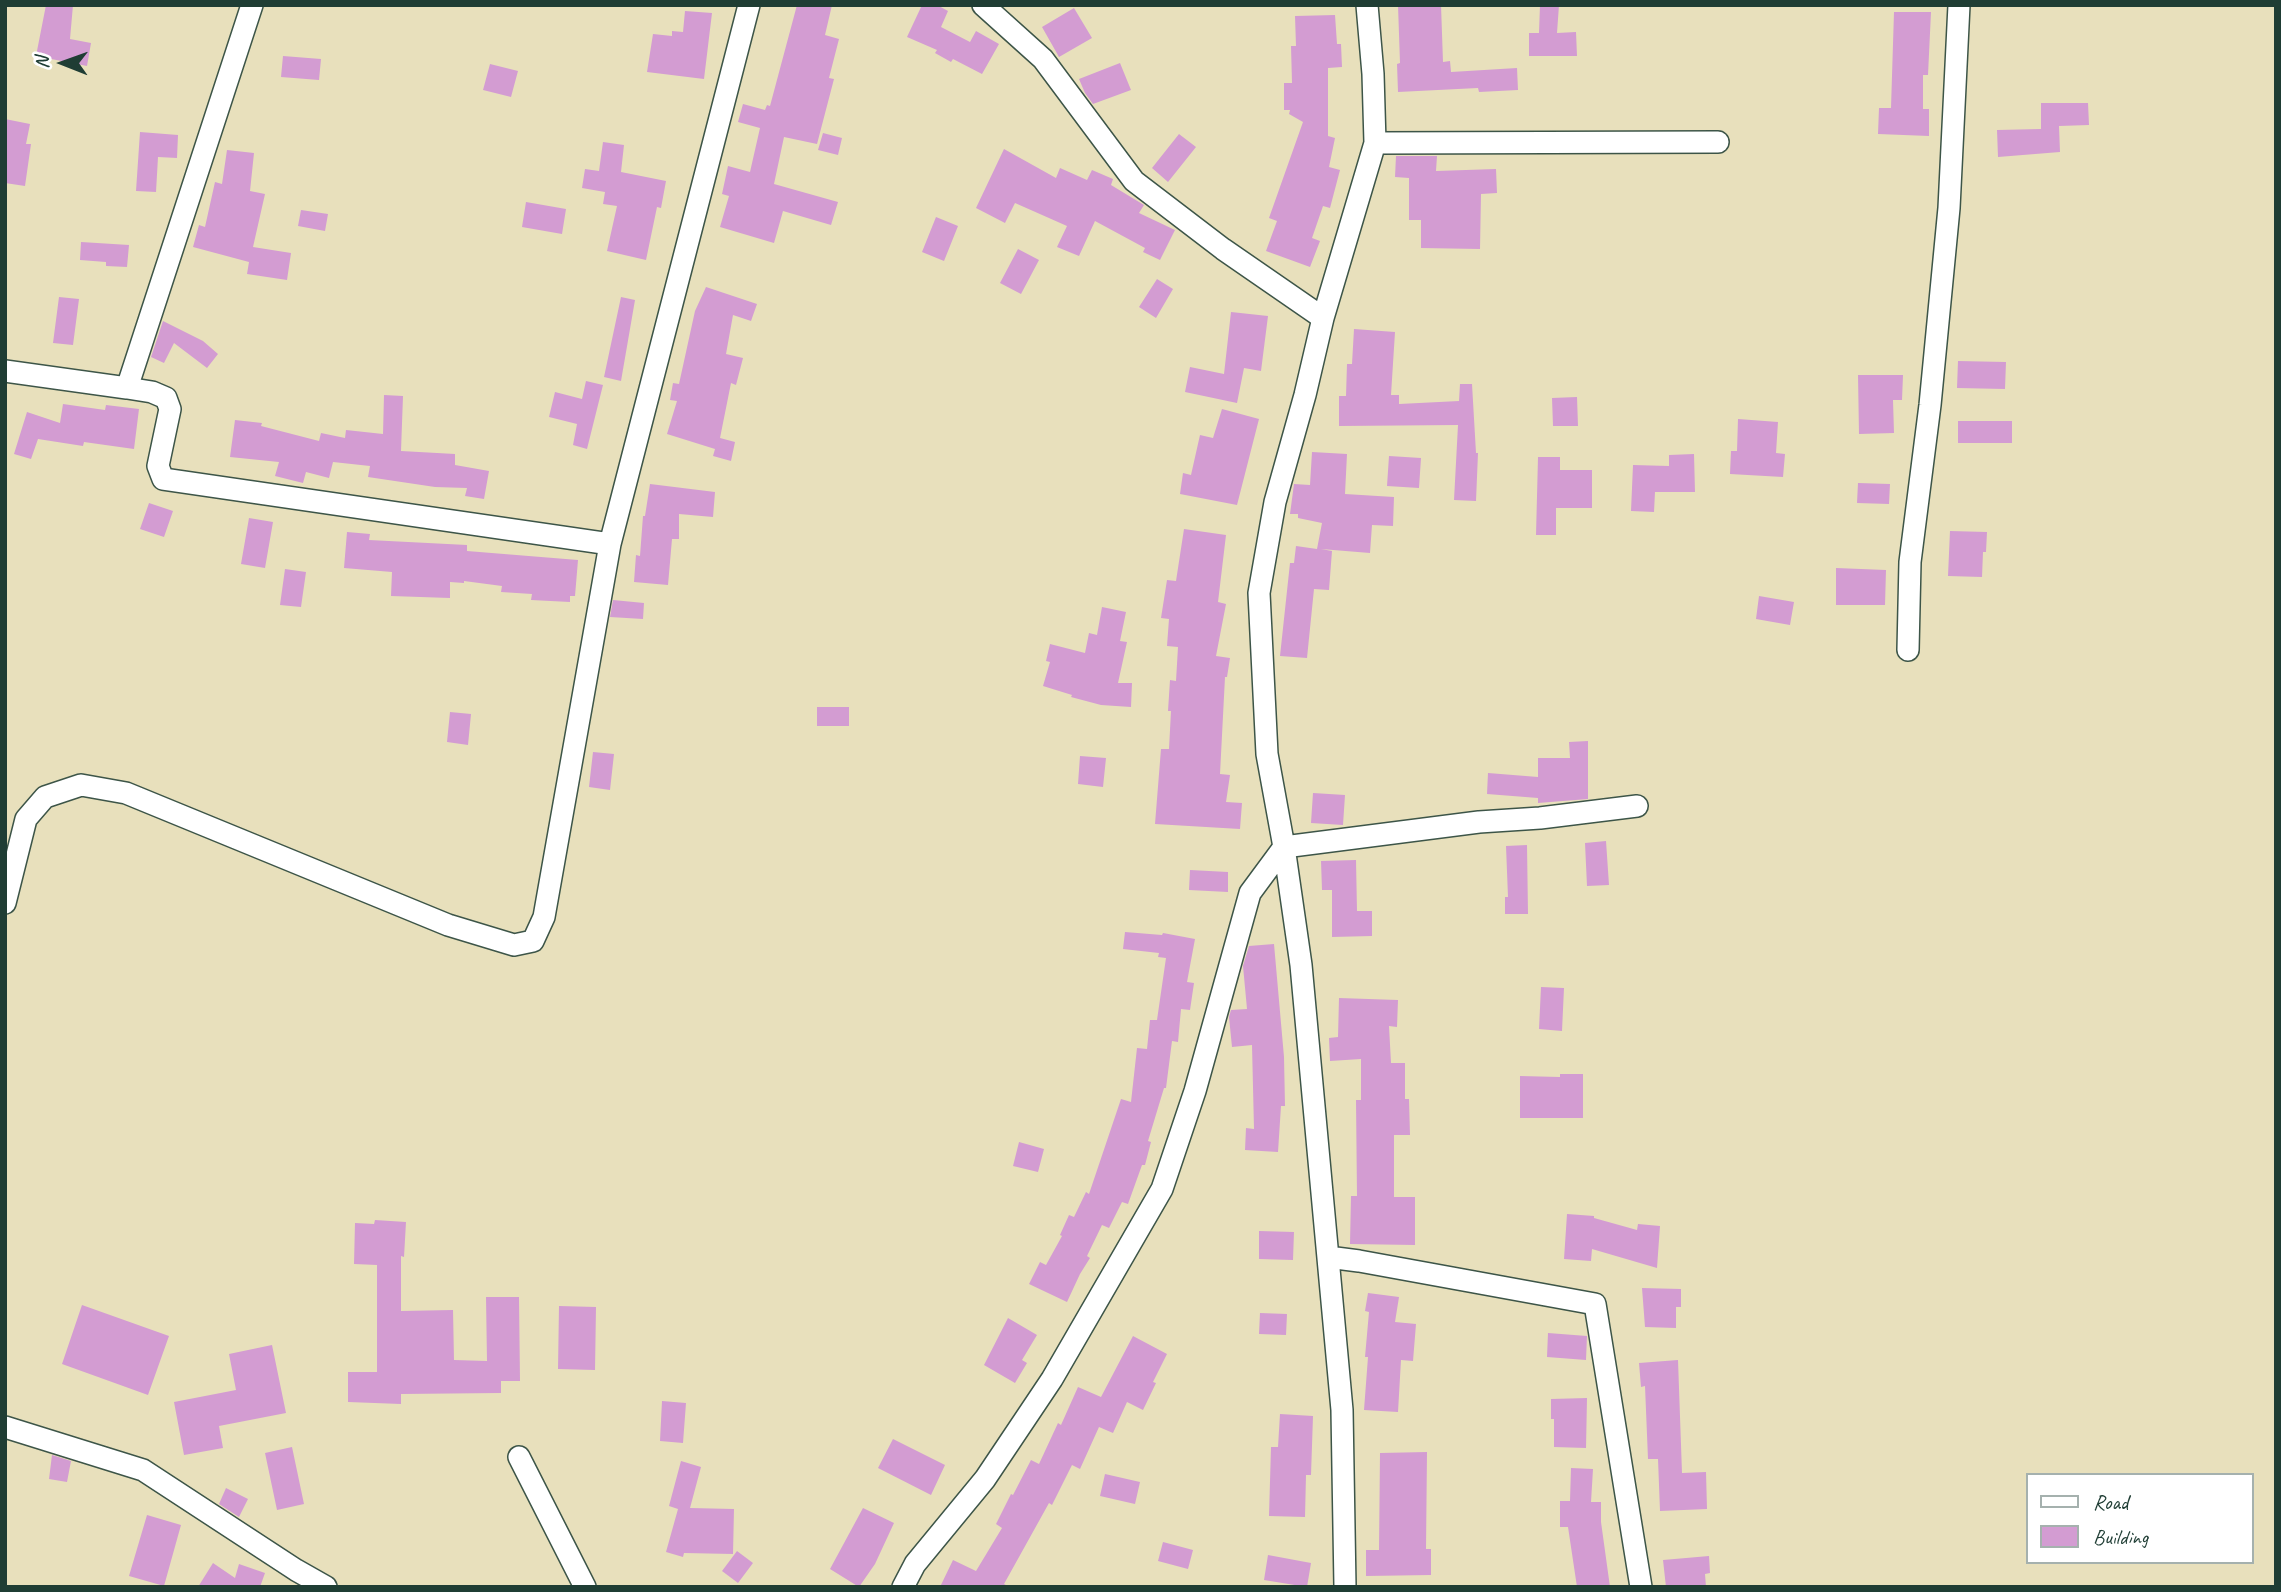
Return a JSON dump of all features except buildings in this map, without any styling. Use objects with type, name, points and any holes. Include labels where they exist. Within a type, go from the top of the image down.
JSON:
[{"type":"street","points":[[127,388],[252,5]]},
{"type":"street","points":[[5,903],[26,819],[46,797],[81,785],[126,793],[448,925],[514,945],[533,941],[544,917],[610,544],[749,5]]},
{"type":"street","points":[[983,5],[1043,59],[1134,181],[1223,249],[1322,318]]},
{"type":"street","points":[[1345,1587],[1342,1410],[1301,965],[1267,754],[1259,593],[1275,502],[1305,395],[1322,318],[1375,143],[1367,5]]},
{"type":"street","points":[[1909,650],[1910,562],[1930,405],[1949,208],[1959,5]]},
{"type":"street","points":[[1375,143],[1718,142]]},
{"type":"street","points":[[5,371],[152,392],[166,398],[170,409],[158,466],[163,479],[610,544]]},
{"type":"street","points":[[903,1587],[915,1564],[985,1479],[1052,1379],[1162,1189],[1195,1091],[1250,893],[1284,847],[1479,822],[1637,806]]},
{"type":"street","points":[[1328,1257],[1595,1304],[1641,1587]]},
{"type":"street","points":[[5,1427],[143,1470],[326,1587]]},
{"type":"street","points":[[519,1457],[585,1587]]}]
